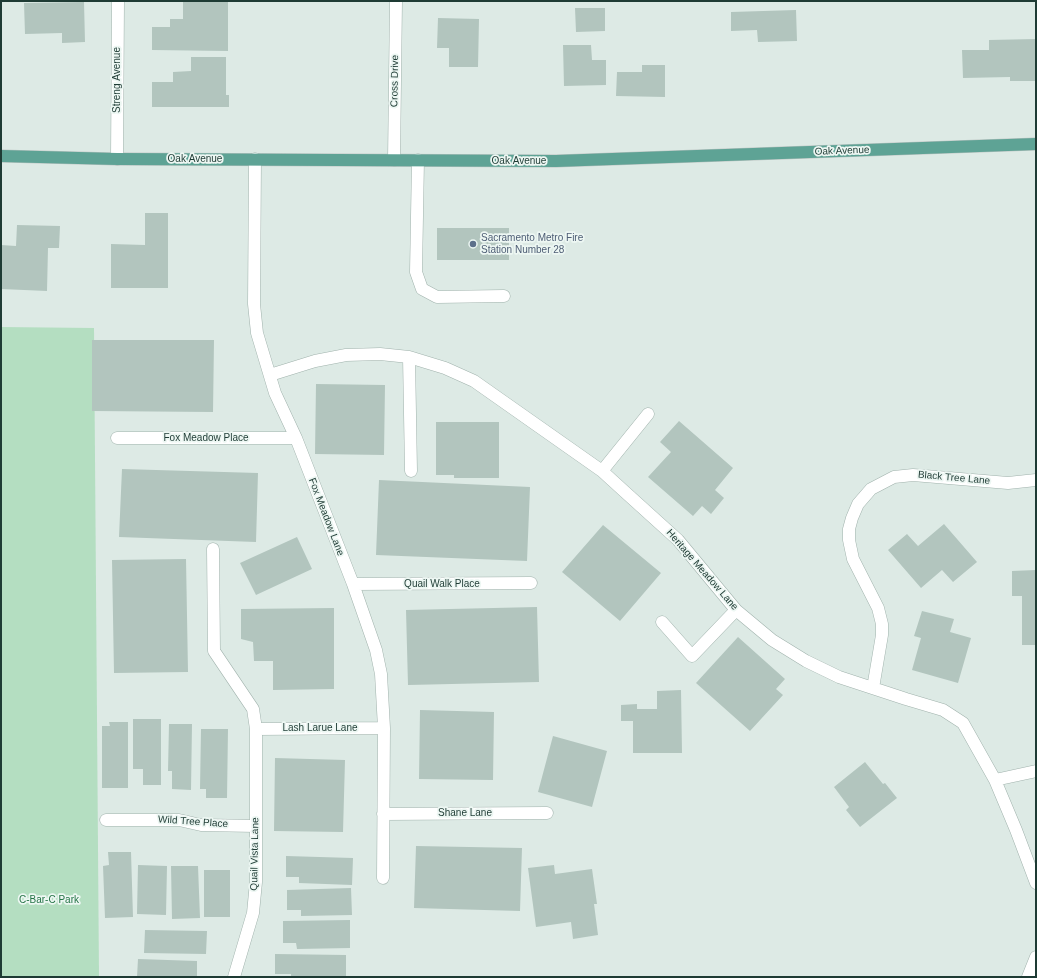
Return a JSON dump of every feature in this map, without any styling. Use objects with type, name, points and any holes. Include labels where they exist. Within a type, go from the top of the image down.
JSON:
[{"type":"main road","name":"Oak Avenue","points":[[1,156],[117,159],[556,161],[1036,144]]},
{"type":"street","name":"Streng Avenue","points":[[117,159],[118,1]]},
{"type":"street","name":"Cross Drive","points":[[394,160],[396,1]]},
{"type":"street","name":"Fox Meadow Lane","points":[[255,159],[254,304],[257,333],[275,393],[296,438],[353,584],[376,650],[381,674],[384,728],[383,878]]},
{"type":"street","points":[[418,160],[416,272],[422,289],[437,297],[504,296]]},
{"type":"street","name":"Heritage Meadow Lane","points":[[270,375],[315,360],[346,355],[380,354],[409,357],[445,368],[474,381],[602,471],[678,540],[736,610],[772,640],[806,661],[839,677],[943,710],[962,723],[995,780],[1036,883]]},
{"type":"street","points":[[409,357],[411,471]]},
{"type":"street","points":[[602,471],[648,414]]},
{"type":"street","name":"Fox Meadow Place","points":[[117,438],[296,438]]},
{"type":"street","name":"Black Tree Lane","points":[[873,688],[882,635],[882,624],[878,608],[853,559],[849,540],[852,518],[858,504],[871,489],[894,477],[913,475],[1008,483],[1036,480]]},
{"type":"street","name":"Quail Vista Lane","points":[[213,548],[214,651],[253,708],[256,729],[256,882],[253,913],[234,977]]},
{"type":"street","name":"Quail Walk Place","points":[[353,584],[531,583]]},
{"type":"street","points":[[662,622],[692,656],[736,610]]},
{"type":"street","name":"Lash Larue Lane","points":[[256,729],[384,728]]},
{"type":"street","points":[[995,780],[1036,771]]},
{"type":"street","name":"Shane Lane","points":[[383,814],[547,813]]},
{"type":"street","name":"Wild Tree Place","points":[[106,820],[179,820],[201,824],[256,826]]},
{"type":"street","points":[[1028,977],[1036,957]]},
{"type":"green space","name":"C-Bar-C Park","points":[[1,327],[94,328],[99,977],[1,977]]},
{"type":"building","points":[[183,1],[228,2],[228,51],[152,50],[152,27],[170,27],[170,19],[183,19]]},
{"type":"building","points":[[84,2],[85,42],[62,43],[62,33],[25,34],[24,3]]},
{"type":"building","points":[[575,8],[605,8],[605,31],[576,32]]},
{"type":"building","points":[[796,10],[797,41],[758,42],[757,30],[731,31],[731,12]]},
{"type":"building","points":[[438,18],[479,19],[478,67],[449,67],[449,48],[437,48]]},
{"type":"building","points":[[1036,39],[1036,81],[1010,81],[1010,77],[963,78],[962,50],[989,50],[989,40]]},
{"type":"building","points":[[563,45],[591,45],[592,60],[606,60],[606,85],[564,86]]},
{"type":"building","points":[[191,57],[226,57],[226,95],[229,95],[229,107],[152,107],[152,82],[173,82],[173,72],[191,71]]},
{"type":"building","points":[[642,65],[665,65],[665,97],[616,96],[617,72],[642,72]]},
{"type":"building","points":[[145,213],[168,213],[168,288],[111,288],[111,244],[145,245]]},
{"type":"building","points":[[17,225],[60,226],[59,248],[48,248],[47,291],[1,289],[1,245],[16,246]]},
{"type":"building","name":"Sacramento Metro Fire Station Number 28","points":[[437,228],[509,228],[509,260],[437,260]]},
{"type":"building","points":[[92,340],[214,340],[213,412],[92,411]]},
{"type":"building","points":[[316,384],[385,385],[384,455],[315,454]]},
{"type":"building","points":[[679,421],[733,468],[715,490],[724,498],[711,514],[702,506],[693,516],[648,477],[671,452],[660,442]]},
{"type":"building","points":[[436,422],[499,422],[499,478],[454,478],[454,475],[436,475]]},
{"type":"building","points":[[122,469],[258,473],[256,542],[119,537]]},
{"type":"building","points":[[379,480],[530,487],[527,561],[376,555]]},
{"type":"building","points":[[944,524],[977,562],[953,582],[942,570],[921,588],[888,550],[907,534],[918,546]]},
{"type":"building","points":[[603,525],[661,573],[620,621],[562,572]]},
{"type":"building","points":[[297,537],[312,569],[256,595],[240,563]]},
{"type":"building","points":[[186,559],[188,672],[114,673],[112,560]]},
{"type":"building","points":[[1036,570],[1036,645],[1022,645],[1022,596],[1012,596],[1012,571]]},
{"type":"building","points":[[537,607],[539,682],[408,685],[406,610]]},
{"type":"building","points":[[334,608],[334,689],[273,690],[273,661],[254,661],[253,642],[241,639],[241,609]]},
{"type":"building","points":[[922,611],[954,619],[950,632],[971,638],[958,683],[912,670],[921,638],[914,636]]},
{"type":"building","points":[[738,637],[785,679],[776,689],[783,695],[750,731],[696,683]]},
{"type":"building","points":[[681,690],[682,753],[633,753],[633,721],[621,721],[621,705],[637,704],[637,709],[657,709],[657,691]]},
{"type":"building","points":[[420,710],[494,712],[493,780],[419,779]]},
{"type":"building","points":[[133,719],[161,719],[161,785],[143,785],[143,769],[133,769]]},
{"type":"building","points":[[109,722],[128,722],[128,788],[102,788],[102,726],[110,726]]},
{"type":"building","points":[[169,724],[192,724],[191,790],[172,789],[172,771],[168,771]]},
{"type":"building","points":[[201,729],[228,729],[227,798],[206,798],[206,789],[200,789]]},
{"type":"building","points":[[553,736],[607,751],[592,807],[538,792]]},
{"type":"building","points":[[275,758],[345,760],[343,832],[274,831]]},
{"type":"building","points":[[865,762],[897,798],[860,827],[846,810],[849,807],[834,787]]},
{"type":"building","points":[[416,846],[522,848],[520,911],[414,908]]},
{"type":"building","points":[[108,852],[131,852],[133,917],[105,918],[103,866],[109,865]]},
{"type":"building","points":[[286,856],[353,858],[352,885],[299,883],[299,877],[286,877]]},
{"type":"building","points":[[138,865],[167,866],[166,915],[137,914]]},
{"type":"building","points":[[554,865],[555,874],[592,869],[597,904],[594,904],[598,935],[573,939],[571,922],[536,927],[528,868]]},
{"type":"building","points":[[171,866],[198,866],[200,918],[172,919]]},
{"type":"building","points":[[204,870],[230,870],[230,917],[204,917]]},
{"type":"building","points":[[351,888],[352,915],[301,916],[301,910],[287,910],[287,890]]},
{"type":"building","points":[[350,920],[350,948],[297,949],[296,943],[283,943],[283,921]]},
{"type":"building","points":[[145,930],[207,931],[206,954],[144,953]]},
{"type":"building","points":[[275,954],[346,955],[346,977],[291,977],[291,974],[275,974]]},
{"type":"building","points":[[138,959],[197,961],[197,977],[137,977]]},
{"type":"place","name":"Sacramento Metro Fire Station Number 28","points":[[473,244]]}]
